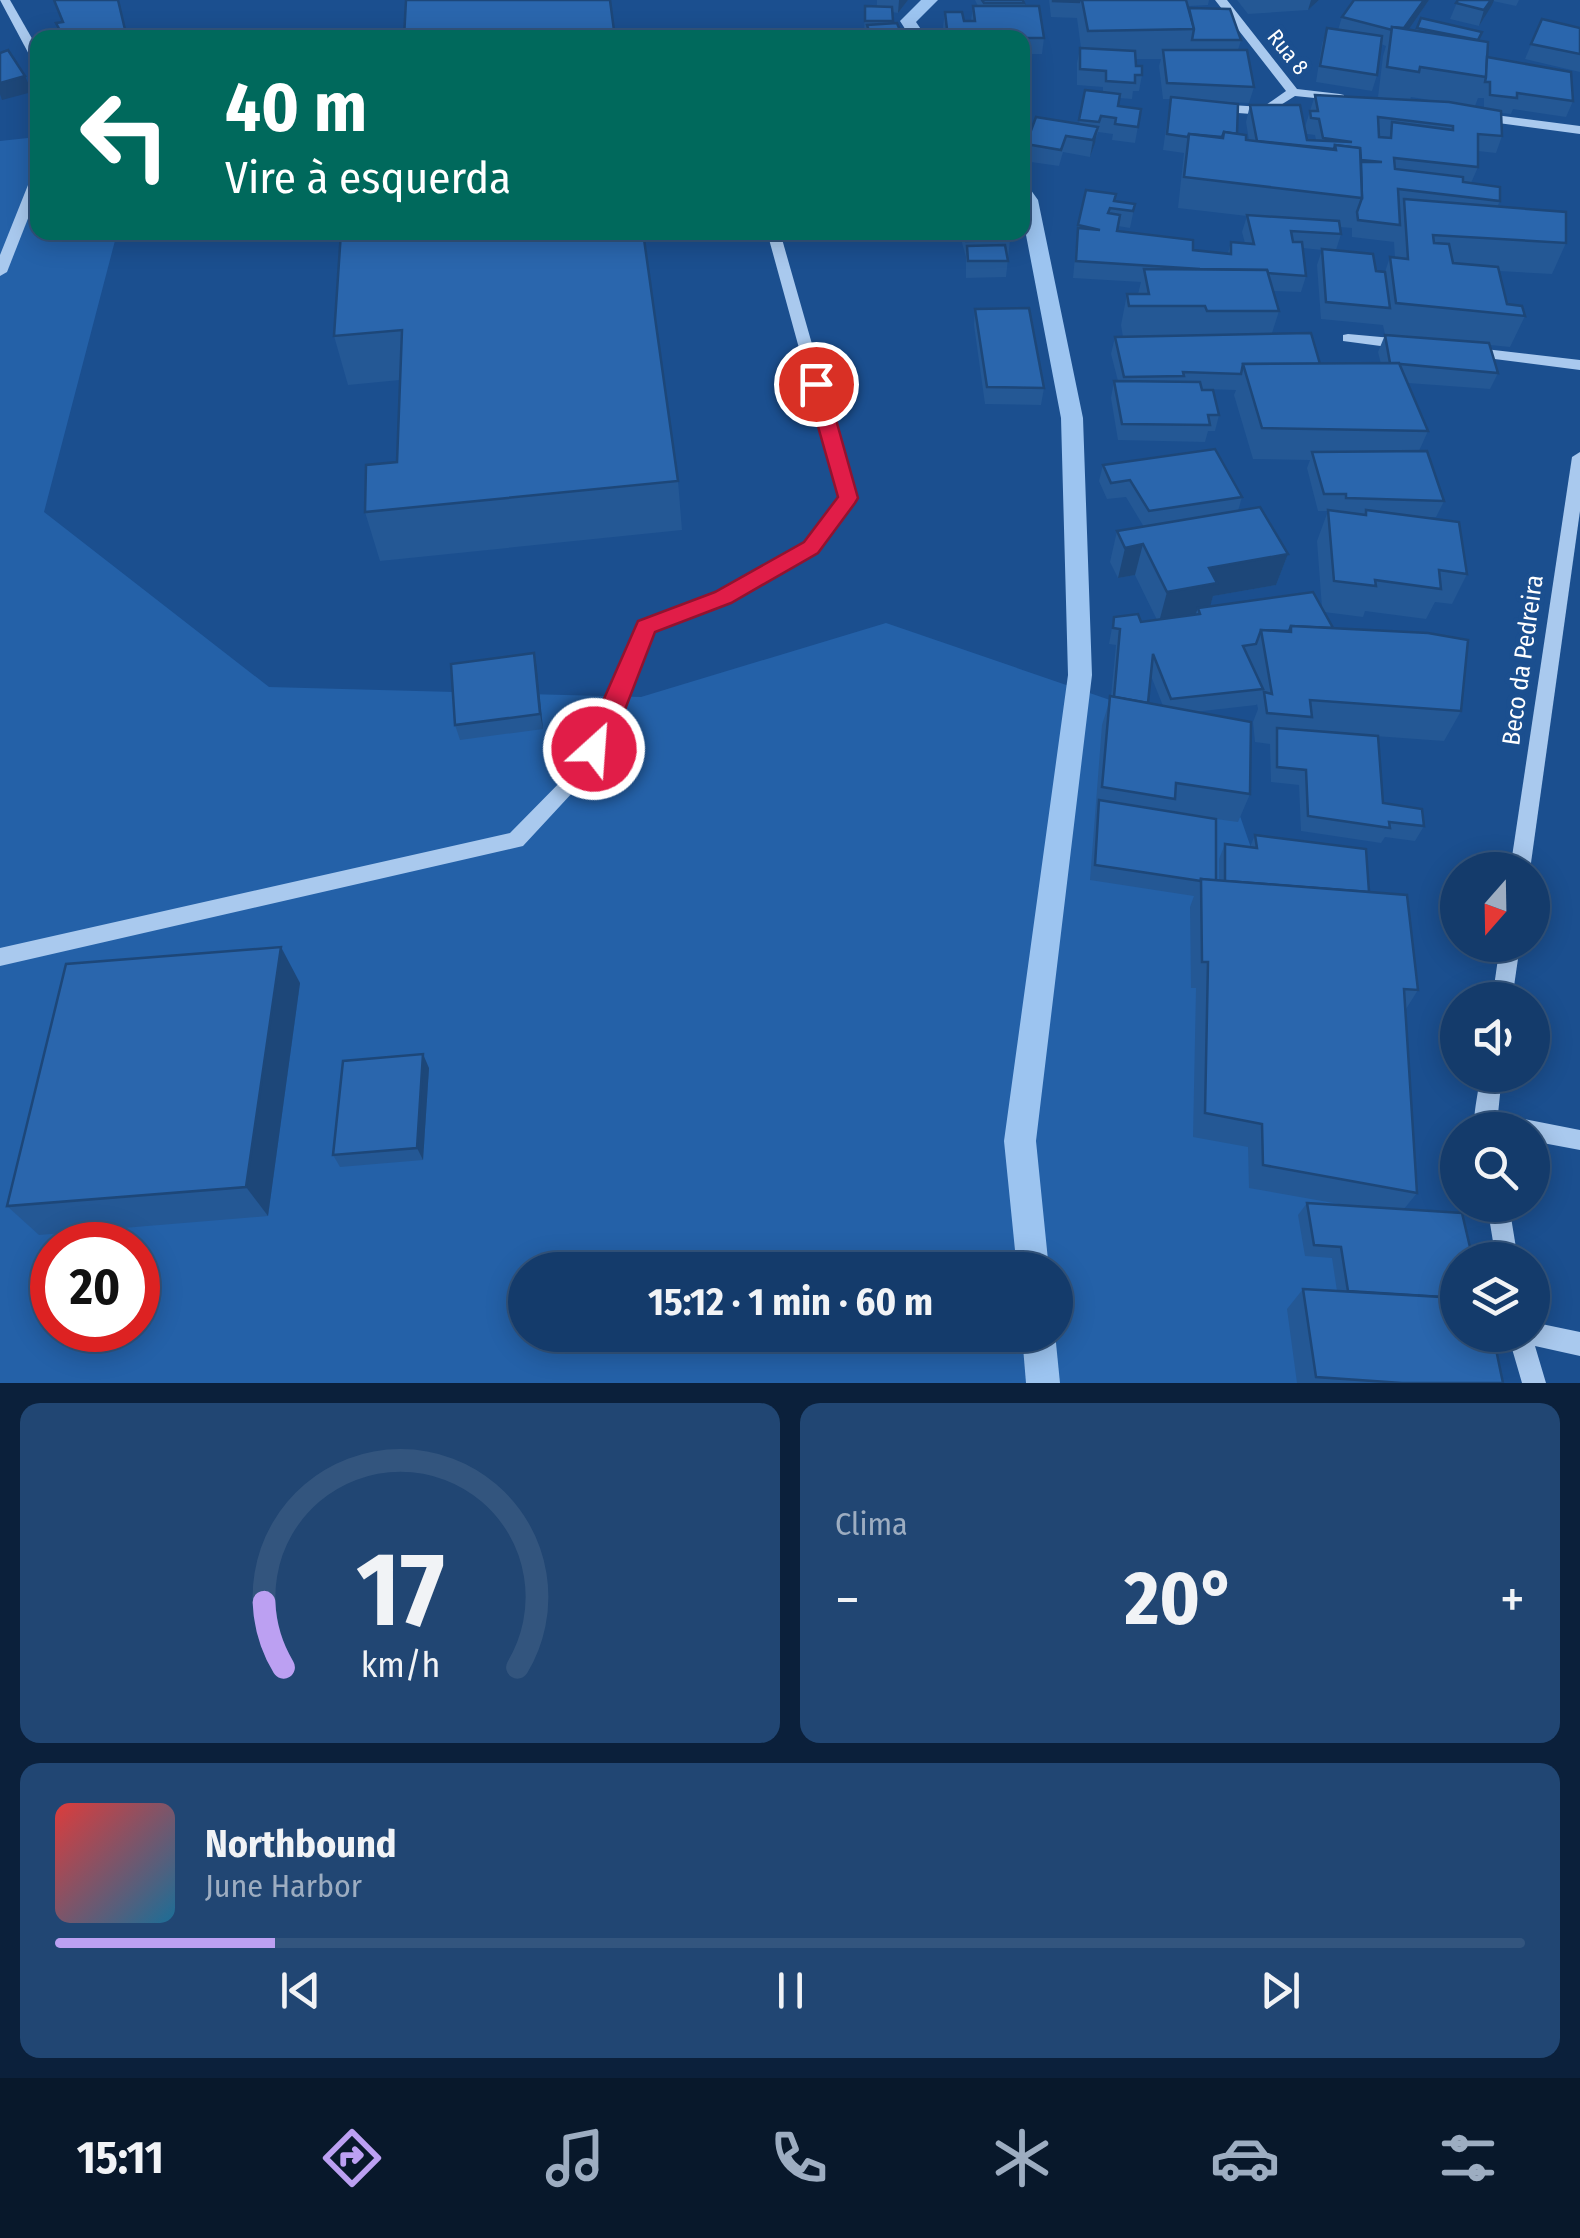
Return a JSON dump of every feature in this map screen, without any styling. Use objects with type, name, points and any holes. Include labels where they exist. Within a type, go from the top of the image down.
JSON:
[{"type":"street","name":"Rua 8","points":[[1221,0],[1293,92],[1350,100]]},
{"type":"street","points":[[7,2],[30,45]]},
{"type":"street","points":[[1207,108],[1264,111],[1293,92]]},
{"type":"street","points":[[1465,115],[1580,130]]},
{"type":"street","points":[[0,272],[30,195]]},
{"type":"street","points":[[0,957],[516,840],[580,773],[607,725],[646,627],[723,598],[811,548],[848,498],[775,240]]},
{"type":"street","points":[[1348,338],[1426,347]]},
{"type":"street","points":[[1445,349],[1580,365]]},
{"type":"street","name":"Beco da Pedreira","points":[[1523,852],[1580,457]]},
{"type":"street","points":[[1550,1134],[1580,1140]]},
{"type":"street","points":[[1550,1338],[1580,1344]]},
{"type":"street","points":[[1525,1352],[1534,1383]]},
{"type":"shaded area","points":[[30,138],[30,240],[115,240],[44,512],[269,687],[641,697],[886,623],[1212,735],[1436,1383],[0,1383],[0,141]]},
{"type":"building","points":[[54,0],[118,0],[125,30],[60,30],[56,23],[63,22]]},
{"type":"building","points":[[406,0],[610,0],[614,30],[404,30]]},
{"type":"building","points":[[982,0],[1023,0],[1024,3],[984,3]]},
{"type":"building","points":[[1082,0],[1186,0],[1194,29],[1088,31]]},
{"type":"building","points":[[1354,0],[1424,0],[1404,28],[1392,30],[1342,17]]},
{"type":"building","points":[[1491,0],[1484,10],[1456,3]]},
{"type":"building","points":[[865,6],[892,7],[893,21],[865,21]]},
{"type":"building","points":[[973,6],[1039,6],[1044,38],[1030,38],[1030,30],[947,30],[945,12],[962,12],[964,21],[975,21]]},
{"type":"building","points":[[1189,8],[1230,9],[1241,40],[1192,40],[1194,29]]},
{"type":"building","points":[[1421,18],[1482,32],[1478,40],[1417,28]]},
{"type":"building","points":[[1542,19],[1580,28],[1580,54],[1531,44]]},
{"type":"building","points":[[897,23],[900,30],[869,30],[867,25]]},
{"type":"building","points":[[1392,27],[1488,42],[1486,77],[1420,67],[1419,72],[1387,67]]},
{"type":"building","points":[[1327,28],[1382,36],[1377,75],[1320,66]]},
{"type":"building","points":[[1080,48],[1135,51],[1136,66],[1142,66],[1142,75],[1135,75],[1135,83],[1106,81],[1106,71],[1080,69]]},
{"type":"building","points":[[8,50],[25,76],[0,83],[0,53]]},
{"type":"building","points":[[1163,50],[1247,50],[1254,87],[1167,83]]},
{"type":"building","points":[[1487,57],[1571,72],[1573,101],[1517,93],[1517,98],[1490,95],[1490,82],[1485,82]]},
{"type":"building","points":[[1085,90],[1120,94],[1118,106],[1141,109],[1138,127],[1115,124],[1116,118],[1101,116],[1099,122],[1079,120]]},
{"type":"building","points":[[1315,95],[1449,102],[1501,111],[1502,136],[1478,134],[1478,167],[1394,158],[1395,169],[1463,177],[1463,182],[1500,187],[1500,201],[1398,189],[1400,225],[1358,220],[1361,162],[1382,162],[1361,160],[1360,148],[1257,141],[1250,105],[1300,105],[1307,140],[1352,142],[1323,138],[1319,119],[1311,118],[1310,111],[1318,111]],"holes":[[[1378,117],[1453,126],[1453,130],[1392,122],[1391,138],[1379,137]]]},
{"type":"building","points":[[1171,97],[1238,104],[1237,134],[1167,134]]},
{"type":"building","points":[[1036,117],[1098,127],[1093,140],[1066,136],[1061,150],[1030,145]]},
{"type":"building","points":[[1224,132],[1246,135],[1246,140],[1336,150],[1335,145],[1360,148],[1362,198],[1184,177],[1189,134],[1223,138]]},
{"type":"building","points":[[1086,190],[1116,194],[1114,201],[1135,204],[1133,211],[1110,208],[1108,213],[1120,215],[1117,231],[1193,240],[1193,250],[1231,254],[1231,242],[1254,244],[1247,215],[1339,221],[1341,234],[1291,231],[1293,242],[1302,242],[1306,276],[1267,270],[1076,261],[1078,228],[1100,230],[1078,225]]},
{"type":"building","points":[[1404,199],[1566,212],[1566,243],[1433,235],[1434,243],[1449,244],[1453,263],[1498,267],[1507,304],[1522,306],[1525,316],[1396,303],[1390,257],[1408,259]]},
{"type":"building","points":[[340,240],[644,240],[678,481],[365,512],[366,465],[397,462],[402,330],[334,336]]},
{"type":"building","points":[[1005,245],[1008,261],[968,261],[967,246]]},
{"type":"building","points":[[1322,249],[1373,254],[1376,271],[1385,272],[1390,308],[1326,302]]},
{"type":"building","points":[[1144,269],[1267,270],[1279,311],[1129,306],[1127,294],[1149,294]]},
{"type":"building","points":[[1029,308],[1044,388],[987,387],[975,309]]},
{"type":"building","points":[[1311,333],[1320,364],[1243,364],[1241,374],[1183,372],[1184,376],[1124,377],[1115,337]]},
{"type":"building","points":[[1385,335],[1489,343],[1498,373],[1390,363]]},
{"type":"building","points":[[1399,363],[1428,431],[1262,428],[1243,364]]},
{"type":"building","points":[[1114,381],[1200,382],[1202,390],[1213,390],[1219,415],[1208,415],[1210,425],[1122,424]]},
{"type":"building","points":[[1215,449],[1242,497],[1149,511],[1130,480],[1111,483],[1103,465]]},
{"type":"building","points":[[1427,451],[1444,501],[1324,494],[1312,452]]},
{"type":"building","points":[[1260,507],[1288,554],[1209,568],[1217,583],[1167,592],[1143,544],[1125,548],[1117,531]]},
{"type":"building","points":[[1328,510],[1366,515],[1366,510],[1459,522],[1467,574],[1439,570],[1441,589],[1375,580],[1376,586],[1334,581]]},
{"type":"building","points":[[1313,592],[1333,628],[1291,626],[1289,631],[1261,630],[1256,644],[1243,646],[1263,689],[1171,699],[1153,654],[1148,703],[1114,697],[1120,629],[1113,628],[1114,617],[1138,614],[1141,622],[1200,614],[1198,608]]},
{"type":"building","points":[[1291,626],[1428,633],[1468,640],[1461,711],[1310,700],[1312,717],[1267,713],[1264,692],[1272,694],[1261,630],[1291,632]]},
{"type":"building","points":[[534,653],[540,714],[455,725],[451,664]]},
{"type":"building","points":[[1110,696],[1251,722],[1250,794],[1176,783],[1175,799],[1102,787]]},
{"type":"building","points":[[1277,728],[1378,736],[1383,803],[1422,809],[1424,826],[1389,822],[1390,828],[1308,816],[1306,770],[1277,767]]},
{"type":"building","points":[[1099,800],[1216,819],[1216,881],[1095,865]]},
{"type":"building","points":[[1255,835],[1366,849],[1369,892],[1225,881],[1225,844],[1257,848]]},
{"type":"building","points":[[1201,879],[1407,895],[1418,990],[1404,989],[1417,1193],[1263,1165],[1262,1124],[1205,1113],[1208,962],[1202,962]]},
{"type":"building","points":[[281,947],[246,1187],[7,1206],[66,964]]},
{"type":"building","points":[[423,1054],[417,1148],[333,1155],[343,1061]]},
{"type":"building","points":[[1307,1203],[1440,1212],[1440,1222],[1464,1222],[1469,1242],[1440,1242],[1440,1297],[1348,1291],[1341,1247],[1314,1245]]},
{"type":"building","points":[[1303,1289],[1440,1297],[1440,1352],[1497,1352],[1503,1383],[1402,1383],[1316,1377]]},
{"type":"waterway","points":[[914,30],[908,21],[930,0]]},
{"type":"waterway","points":[[1030,205],[1072,418],[1080,675],[1020,1141],[1031,1252]]},
{"type":"waterway","points":[[1040,1352],[1043,1383]]},
{"type":"route","points":[[594,749],[646,627],[723,598],[811,548],[848,498],[816,384]]}]
